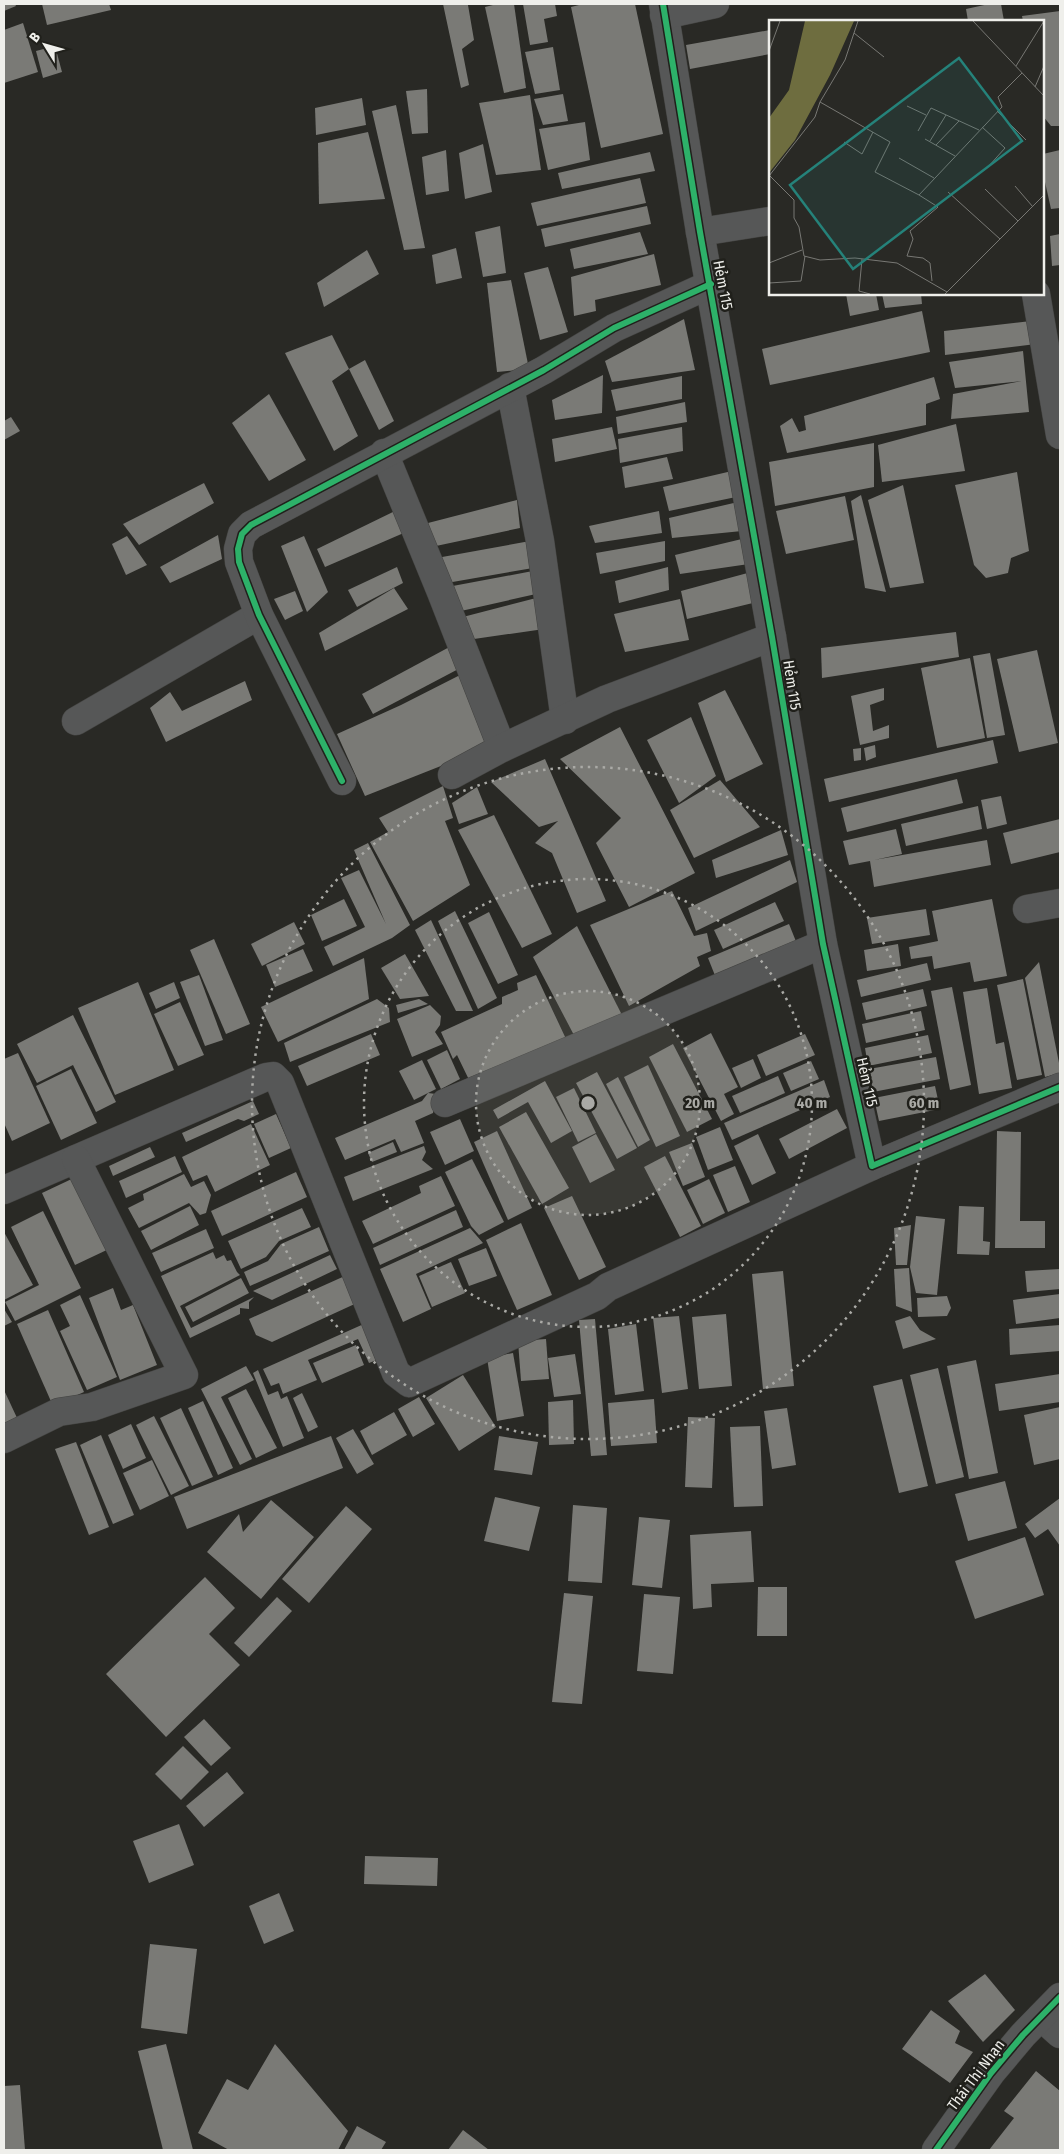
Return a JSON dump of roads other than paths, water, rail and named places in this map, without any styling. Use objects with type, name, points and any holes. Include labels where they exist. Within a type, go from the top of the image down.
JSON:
[{"type":"street","points":[[663,9],[715,4]]},
{"type":"street","name":"Hẻm 115","points":[[663,9],[700,232],[711,284],[772,637],[823,944],[872,1166]]},
{"type":"street","points":[[700,232],[769,222]]},
{"type":"street","points":[[342,781],[259,615],[239,562],[238,548],[242,534],[250,525],[510,387],[614,328],[711,284]]},
{"type":"street","points":[[1036,295],[1060,435]]},
{"type":"street","points":[[510,387],[540,541],[565,720]]},
{"type":"street","points":[[384,453],[502,748]]},
{"type":"street","points":[[76,721],[259,615]]},
{"type":"street","points":[[452,775],[502,748],[607,699],[772,637]]},
{"type":"street","points":[[1027,909],[1060,903]]},
{"type":"street","points":[[445,1103],[823,944]]},
{"type":"street","points":[[4,1190],[266,1076],[273,1076],[280,1083],[396,1373],[409,1383],[597,1296],[608,1286],[872,1166],[1060,1088]]},
{"type":"street","points":[[4,1439],[29,1425],[59,1412],[92,1407],[184,1375],[76,1159]]},
{"type":"street","name":"Thái Thị Nhạn","points":[[936,2150],[991,2074],[1023,2035],[1051,2026],[1060,1996]]}]
